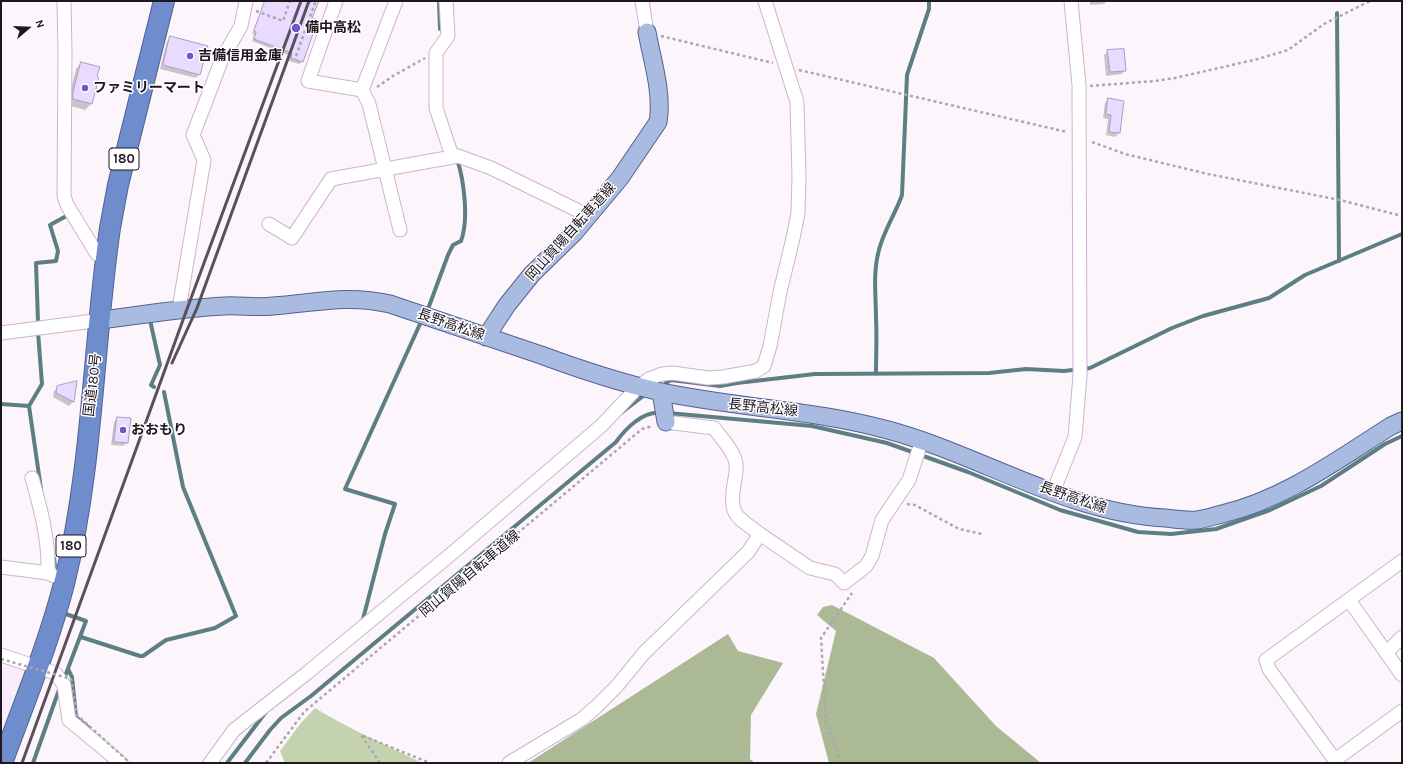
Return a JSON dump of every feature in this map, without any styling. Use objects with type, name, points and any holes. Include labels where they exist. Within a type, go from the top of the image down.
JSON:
[{"type":"highway","name":"国道180号","points":[[2,763],[38,666],[56,577],[80,501],[101,320],[106,258],[118,185],[164,1]]},
{"type":"main road","name":"岡山賀陽自転車道線","points":[[486,337],[507,304],[532,274],[589,216],[620,178],[658,122],[660,112],[647,32]]},
{"type":"main road","name":"長野高松線","points":[[101,320],[224,306],[261,307],[338,299],[363,298],[390,304],[638,387],[664,410],[727,404],[806,412],[861,423],[919,447],[1053,492],[1115,512],[1151,518],[1196,520],[1248,508],[1285,491],[1316,474],[1391,426],[1402,421]]},
{"type":"street","points":[[64,1],[64,196],[70,210],[97,254],[106,258]]},
{"type":"street","points":[[336,1],[308,81],[364,94]]},
{"type":"street","points":[[396,1],[364,94],[369,104],[400,230]]},
{"type":"street","points":[[446,1],[448,36],[436,53],[436,108],[454,156]]},
{"type":"street","points":[[642,1],[647,32]]},
{"type":"street","points":[[210,763],[234,730],[362,627],[601,426],[638,387],[650,379],[673,373],[708,378],[756,371],[764,366],[768,357],[798,213],[799,177],[797,102],[765,1]]},
{"type":"street","points":[[1053,492],[1075,437],[1080,375],[1079,85],[1071,1]]},
{"type":"street","points":[[179,310],[204,160],[193,136],[222,59],[241,26],[250,4]]},
{"type":"street","points":[[269,224],[292,238],[331,179],[454,156],[491,168],[589,216]]},
{"type":"street","points":[[1,333],[101,320]]},
{"type":"street","points":[[664,410],[714,428],[734,458],[736,466],[732,495],[734,512],[736,516],[810,568],[835,574],[844,583],[866,566],[872,556],[882,520],[909,480],[919,447]]},
{"type":"street","points":[[1,567],[56,577],[32,478]]},
{"type":"street","points":[[509,763],[582,719],[596,707],[617,686],[644,653],[748,552],[760,534]]},
{"type":"street","points":[[1402,561],[1266,660],[1269,669],[1336,761],[1402,711]]},
{"type":"street","points":[[1349,600],[1402,675]]},
{"type":"street","points":[[1386,653],[1402,638]]},
{"type":"street","points":[[1,655],[38,666],[55,673],[63,682],[69,720],[120,763]]},
{"type":"path","points":[[250,4],[258,12],[283,21],[290,1]]},
{"type":"path","points":[[296,56],[315,3],[310,1]]},
{"type":"path","points":[[1079,85],[1155,81],[1258,59],[1288,50],[1324,24],[1370,1]]},
{"type":"path","points":[[364,94],[393,76],[436,53]]},
{"type":"path","points":[[901,94],[1078,134],[1096,144],[1125,154],[1208,174],[1340,200],[1402,216]]},
{"type":"path","name":"岡山賀陽自転車道線","points":[[266,763],[304,712],[664,410]]},
{"type":"path","points":[[915,505],[959,529],[982,534]]},
{"type":"path","points":[[841,763],[826,722],[821,638],[853,592],[844,583]]},
{"type":"path","points":[[1,659],[71,679],[77,715],[130,763]]},
{"type":"path","points":[[380,763],[361,735],[430,763]]},
{"type":"shaded area","points":[[1,661],[26,668],[1,738]]},
{"type":"green space","points":[[832,605],[934,658],[996,726],[1041,763],[829,763],[816,714],[836,631],[817,615],[823,607]]},
{"type":"green space","points":[[728,634],[738,651],[783,663],[751,715],[750,759],[755,763],[528,763]]},
{"type":"green space","points":[[315,708],[355,730],[422,763],[285,763],[280,751],[300,724]]},
{"type":"building","points":[[265,1],[319,1],[312,18],[318,20],[303,62],[291,58],[292,53],[254,39],[256,32],[254,31]]},
{"type":"building","points":[[170,36],[208,46],[200,75],[163,65]]},
{"type":"building","points":[[1124,49],[1126,71],[1110,72],[1107,50]]},
{"type":"building","name":"ファミリーマート","points":[[81,62],[100,67],[97,76],[99,78],[92,104],[73,99],[73,92]]},
{"type":"building","points":[[1108,98],[1124,101],[1120,133],[1109,132],[1111,115],[1106,114]]},
{"type":"building","points":[[77,381],[74,402],[56,393],[57,386]]},
{"type":"building","points":[[117,417],[131,418],[128,443],[114,442]]},
{"type":"waterway","points":[[439,1],[440,29]]},
{"type":"waterway","points":[[876,374],[876,262],[882,239],[902,195],[907,75],[929,9],[929,1]]},
{"type":"waterway","points":[[1337,13],[1339,261]]},
{"type":"waterway","points":[[428,309],[448,255],[453,245],[461,241],[465,222],[465,200],[462,178],[457,159]]},
{"type":"waterway","points":[[38,322],[36,263],[56,261],[58,251],[50,225],[70,214]]},
{"type":"waterway","points":[[666,383],[671,380],[720,386],[815,374],[989,373],[1026,369],[1064,371],[1090,368],[1172,328],[1203,316],[1269,298],[1305,275],[1402,234]]},
{"type":"waterway","points":[[150,320],[160,365],[151,385],[154,387]]},
{"type":"waterway","points":[[362,623],[385,534],[395,504],[345,489],[420,324]]},
{"type":"waterway","points":[[38,332],[42,384],[29,406],[41,489]]},
{"type":"waterway","points":[[81,637],[143,656],[166,640],[215,628],[236,616],[183,487],[164,392]]},
{"type":"waterway","points":[[621,413],[642,397]]},
{"type":"waterway","points":[[1,404],[29,406]]},
{"type":"waterway","points":[[245,763],[281,718],[311,696],[616,442],[630,426],[648,415],[661,413]]},
{"type":"waterway","points":[[668,413],[812,426],[887,443],[968,472],[1060,510],[1138,532],[1171,534],[1216,529],[1270,510],[1321,486],[1385,444],[1402,436]]},
{"type":"waterway","points":[[54,558],[55,566]]},
{"type":"waterway","points":[[64,679],[86,621],[66,614]]},
{"type":"waterway","points":[[68,669],[72,677],[76,717],[89,728]]},
{"type":"waterway","points":[[33,763],[60,687]]},
{"type":"waterway","points":[[227,763],[266,712]]},
{"type":"railway","points":[[22,763],[301,1]]},
{"type":"railway","points":[[172,363],[197,308],[309,1]]},
{"type":"place","name":"備中高松","points":[[296,28]]},
{"type":"place","name":"吉備信用金庫","points":[[190,56]]},
{"type":"place","name":"ファミリーマート","points":[[85,88]]},
{"type":"place","name":"おおもり","points":[[123,430]]}]
